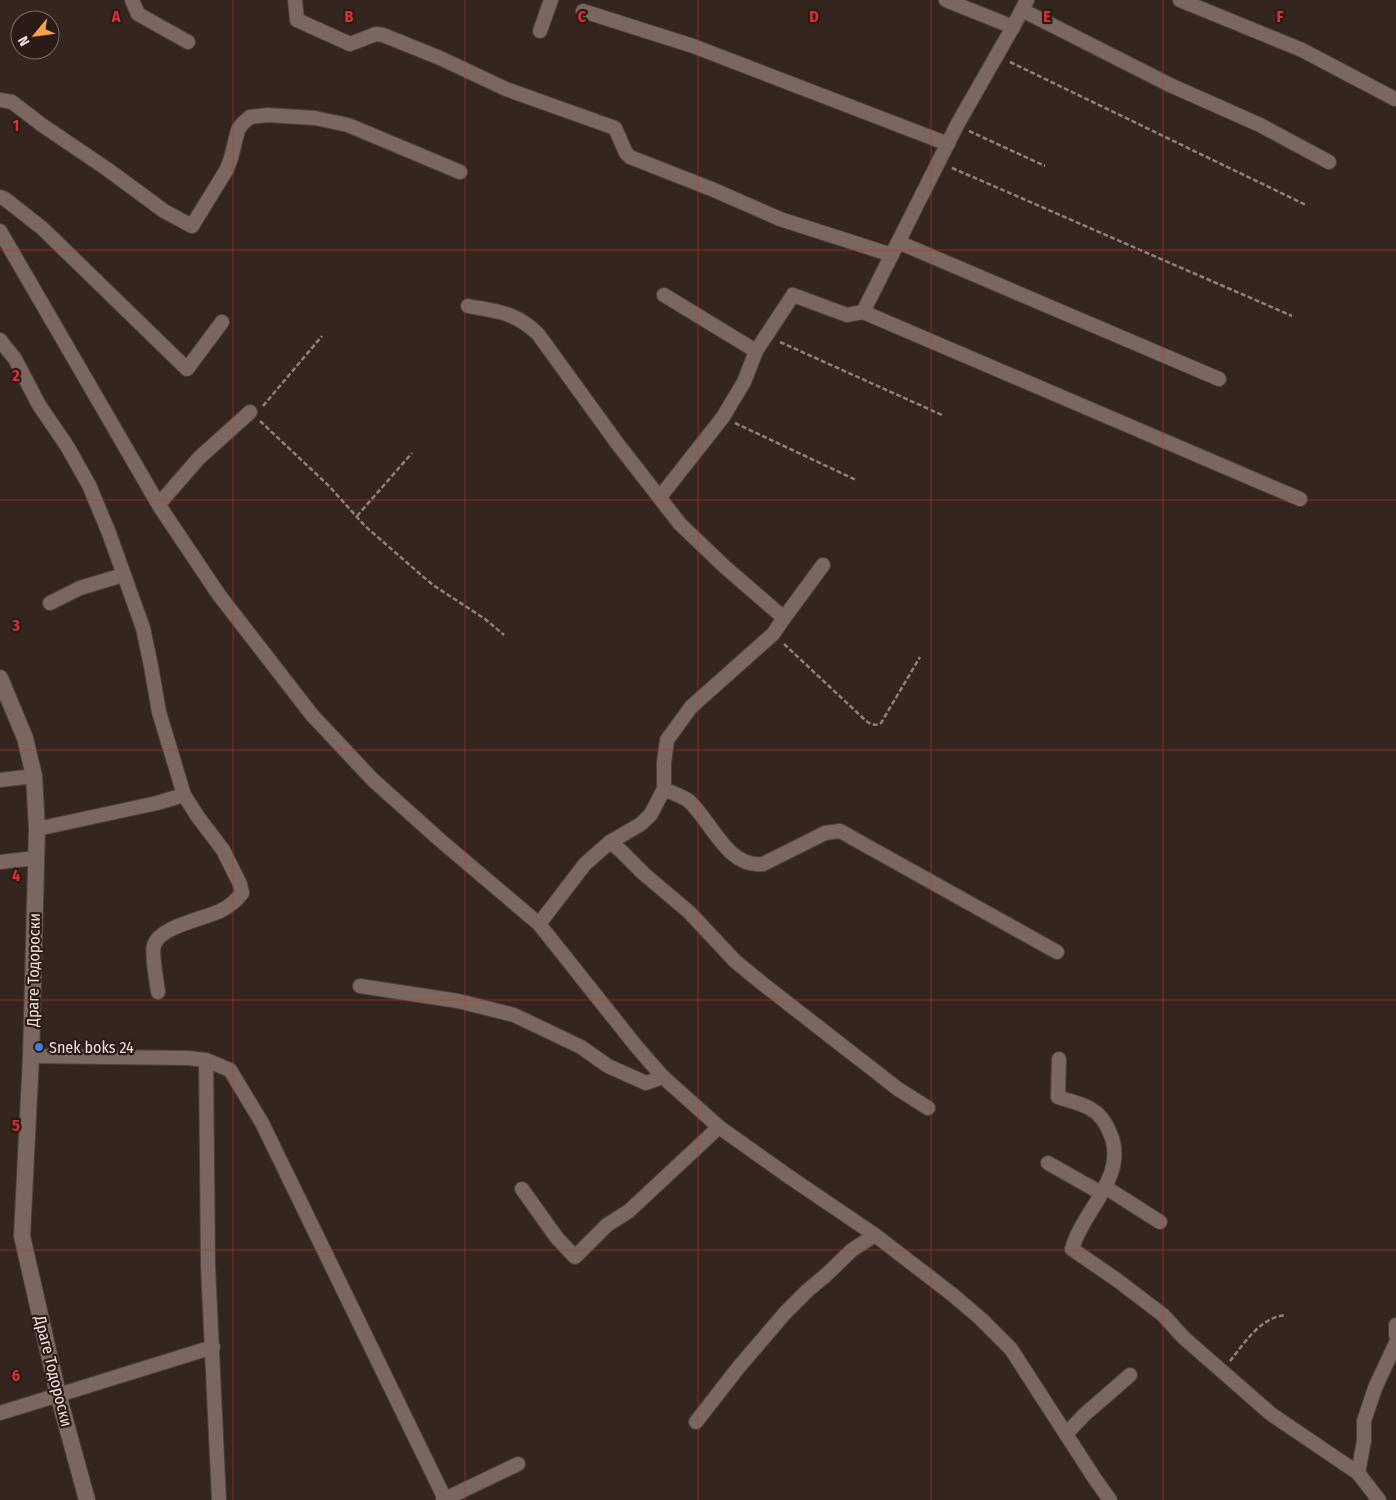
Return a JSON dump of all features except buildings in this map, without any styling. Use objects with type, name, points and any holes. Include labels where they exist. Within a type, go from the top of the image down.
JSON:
[{"type":"street","points":[[132,0],[138,14],[188,42]]},
{"type":"street","points":[[295,0],[297,20],[350,44],[376,34],[383,35],[440,58],[506,89],[615,128],[626,153],[630,157],[714,190],[780,219],[895,248],[1219,379]]},
{"type":"street","points":[[540,31],[549,0]]},
{"type":"street","points":[[946,0],[1013,27]]},
{"type":"street","points":[[1180,0],[1302,50],[1395,99]]},
{"type":"street","points":[[863,312],[957,125],[1025,5],[1170,85],[1260,125],[1329,162]]},
{"type":"street","points":[[583,11],[693,46],[948,144]]},
{"type":"street","points":[[0,100],[12,102],[164,211],[192,226],[227,169],[242,124],[250,117],[268,115],[315,118],[348,125],[460,172]]},
{"type":"street","points":[[0,197],[42,228],[187,368],[222,322]]},
{"type":"street","points":[[0,231],[159,504],[220,595],[312,715],[373,780],[539,924],[663,1077],[719,1126],[875,1235],[953,1294],[981,1319],[1011,1349],[1110,1500]]},
{"type":"street","points":[[664,295],[756,351]]},
{"type":"street","points":[[660,496],[723,416],[744,382],[756,351],[765,335],[793,295],[847,315],[863,312],[1300,499]]},
{"type":"street","points":[[468,306],[514,316],[528,324],[538,334],[617,444],[660,496],[680,524],[784,618]]},
{"type":"street","points":[[0,340],[15,359],[39,404],[68,446],[89,485],[109,533],[143,628],[159,712],[184,795],[222,850],[240,884],[242,893],[236,902],[221,911],[179,926],[157,939],[153,950],[158,992]]},
{"type":"street","points":[[159,504],[199,458],[250,412]]},
{"type":"street","points":[[539,924],[584,864],[610,842],[641,824],[651,814],[664,789],[664,763],[667,740],[691,707],[773,634],[823,566]]},
{"type":"street","points":[[50,603],[92,584],[123,575]]},
{"type":"street","name":"Драге Тодороски","points":[[0,678],[26,738],[34,776],[37,829],[31,1056],[22,1236],[58,1394],[87,1500]]},
{"type":"street","points":[[0,780],[34,776]]},
{"type":"street","points":[[664,789],[688,801],[732,854],[743,862],[754,866],[763,864],[826,833],[840,831],[1057,952]]},
{"type":"street","points":[[37,829],[157,803],[184,795]]},
{"type":"street","points":[[610,842],[689,912],[735,961],[762,984],[898,1089],[928,1108]]},
{"type":"street","points":[[0,862],[36,858]]},
{"type":"street","points":[[360,986],[458,1001],[514,1015],[581,1047],[608,1066],[646,1083],[663,1077]]},
{"type":"street","points":[[31,1056],[188,1058],[206,1060],[230,1070],[262,1123],[444,1499],[518,1464]]},
{"type":"street","points":[[1059,1059],[1058,1097],[1091,1109],[1100,1116],[1112,1136],[1115,1159],[1103,1190],[1080,1228],[1072,1249],[1163,1315],[1184,1338],[1271,1414],[1358,1473],[1380,1500]]},
{"type":"street","points":[[206,1060],[208,1266],[219,1500]]},
{"type":"street","points":[[522,1189],[557,1238],[575,1257],[607,1225],[628,1211],[719,1126]]},
{"type":"street","points":[[1048,1163],[1103,1190],[1160,1222]]},
{"type":"street","points":[[696,1422],[738,1368],[785,1314],[852,1250],[875,1235]]},
{"type":"street","points":[[1396,1325],[1396,1334]]},
{"type":"street","points":[[1358,1473],[1364,1441],[1364,1421],[1375,1388],[1396,1342]]},
{"type":"street","points":[[0,1413],[213,1347]]},
{"type":"street","points":[[1066,1434],[1084,1414],[1130,1375]]},
{"type":"path","points":[[996,56],[1306,205]]},
{"type":"path","points":[[957,125],[1045,166]]},
{"type":"path","points":[[939,162],[1292,316]]},
{"type":"path","points":[[765,335],[942,415]]},
{"type":"path","points":[[322,336],[264,405],[250,412],[329,486],[356,516],[433,585],[485,619],[504,635]]},
{"type":"path","points":[[723,416],[856,480]]},
{"type":"path","points":[[356,516],[412,454]]},
{"type":"path","points":[[773,634],[863,718],[871,724],[877,725],[881,724],[920,657]]},
{"type":"path","points":[[1222,1371],[1264,1322],[1274,1316],[1285,1315]]},
{"type":"place","name":"Snek boks 24","points":[[39,1047]]}]
